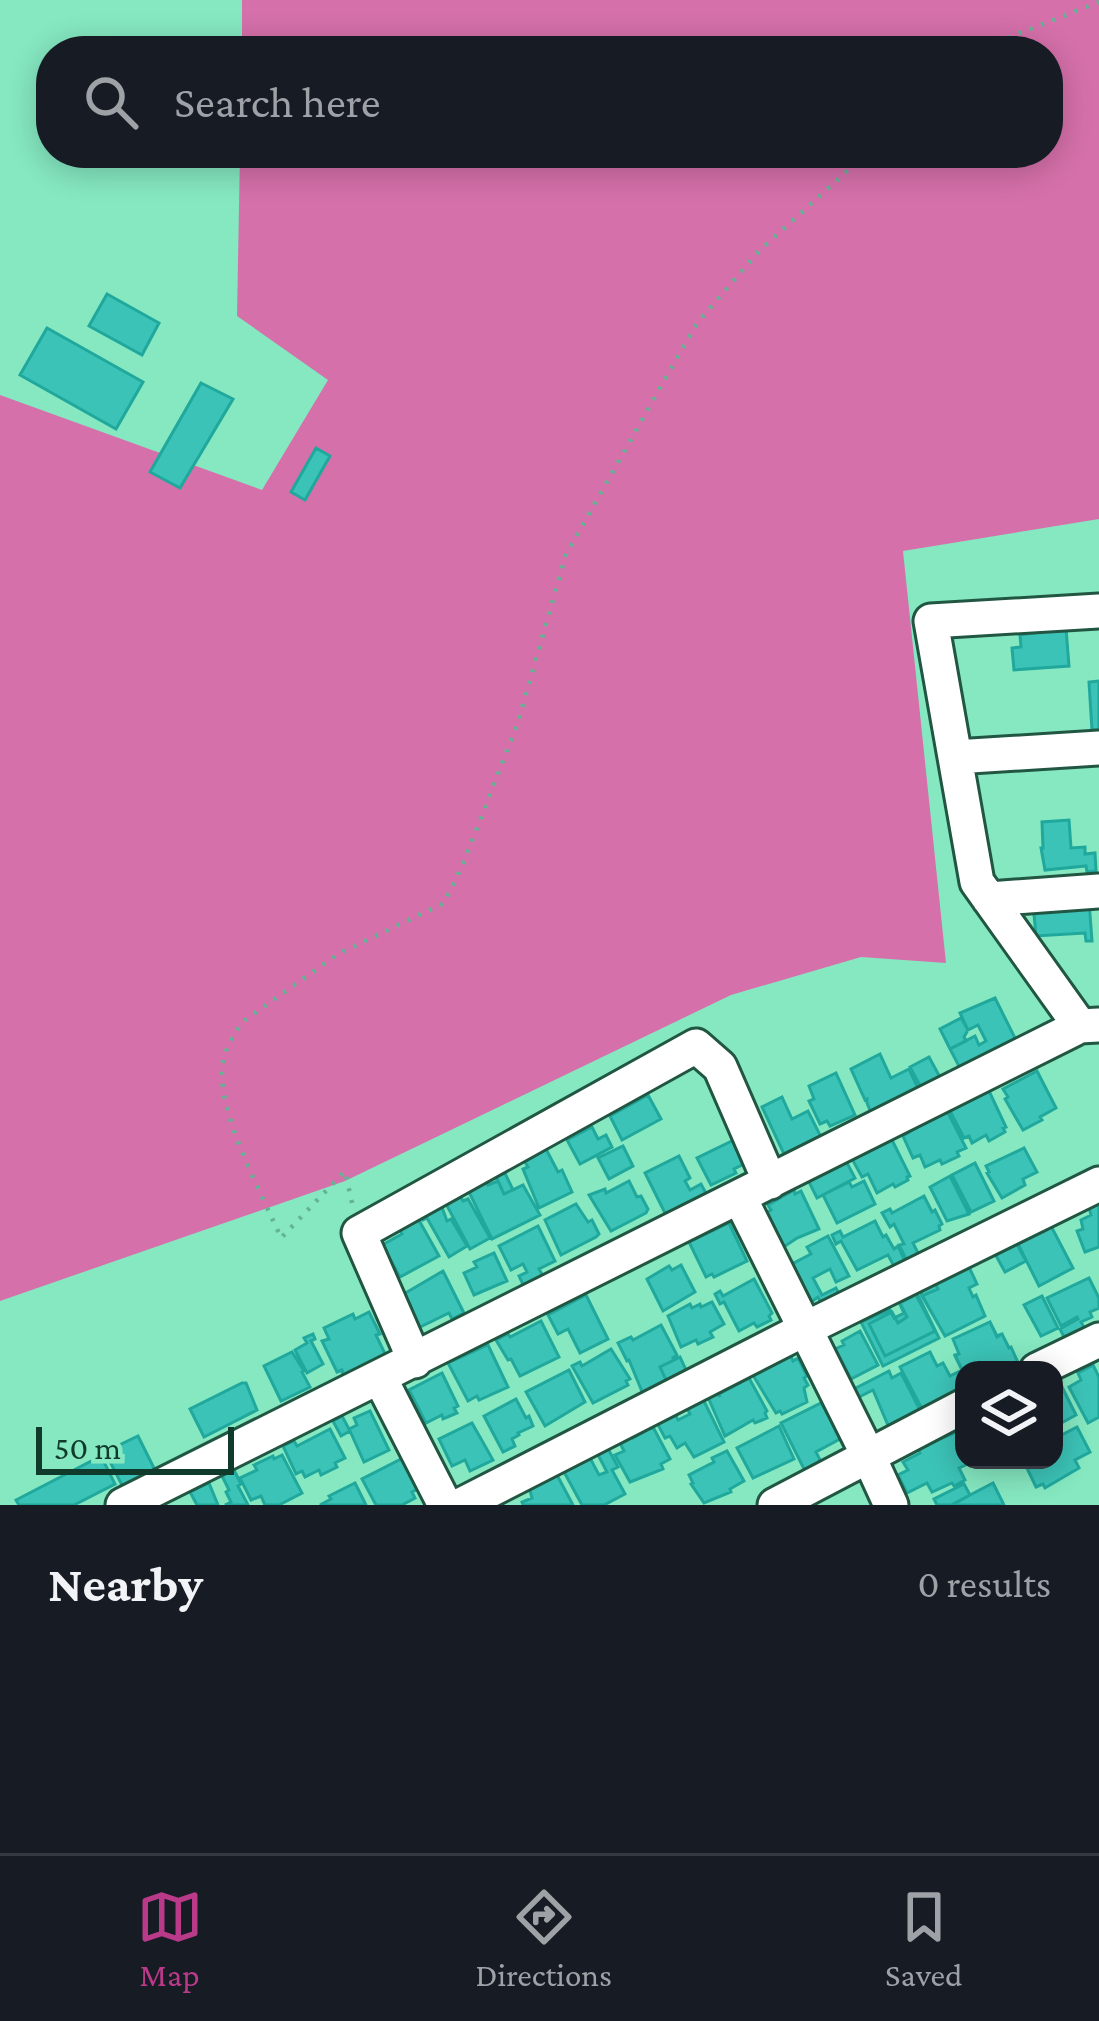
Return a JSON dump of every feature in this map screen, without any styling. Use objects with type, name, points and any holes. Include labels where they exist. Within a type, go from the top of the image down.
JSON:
[{"type":"street","points":[[123,1505],[1089,1026],[976,882],[932,621],[1099,611]]},
{"type":"street","points":[[956,757],[1099,748]]},
{"type":"street","points":[[989,899],[1099,891]]},
{"type":"street","points":[[415,1361],[359,1233],[696,1046],[719,1067],[770,1182]]},
{"type":"street","points":[[460,1505],[1099,1184]]},
{"type":"street","points":[[740,1198],[891,1505]]},
{"type":"street","points":[[1056,1361],[1099,1340]]},
{"type":"street","points":[[380,1378],[445,1505]]},
{"type":"street","points":[[775,1505],[955,1411]]},
{"type":"path","points":[[1012,36],[1099,2]]},
{"type":"path","points":[[359,1233],[345,1171],[281,1238],[230,1118],[223,1063],[236,1030],[338,954],[444,903],[518,722],[566,554],[697,323],[760,250],[850,168]]},
{"type":"shaded area","points":[[242,0],[1099,0],[1099,519],[903,551],[946,963],[861,957],[731,995],[345,1181],[0,1301],[0,395],[262,490],[328,380],[237,316],[240,168],[1063,168],[1063,36],[242,36]]},
{"type":"building","points":[[107,294],[159,323],[142,355],[89,326]]},
{"type":"building","points":[[107,294],[159,323],[142,355],[89,326]]},
{"type":"building","points":[[47,328],[143,382],[116,429],[20,375]]},
{"type":"building","points":[[47,328],[143,382],[116,429],[20,375]]},
{"type":"building","points":[[201,383],[233,399],[180,488],[150,472]]},
{"type":"building","points":[[201,383],[233,399],[180,488],[150,472]]},
{"type":"building","points":[[316,448],[330,456],[305,500],[291,492]]},
{"type":"building","points":[[1066,628],[1069,666],[1014,670],[1012,648],[1021,647],[1020,635]]},
{"type":"building","points":[[1099,681],[1099,730],[1092,730],[1089,682]]},
{"type":"building","points":[[1069,820],[1071,848],[1085,847],[1085,854],[1095,853],[1096,871],[1087,872],[1086,866],[1045,870],[1042,822]]},
{"type":"building","points":[[1089,901],[1092,941],[1086,941],[1085,933],[1036,936],[1033,904]]},
{"type":"building","points":[[995,998],[1018,1044],[962,1072],[950,1049],[975,1036],[979,1045],[986,1041],[978,1025],[968,1030],[960,1013]]},
{"type":"building","points":[[961,1018],[968,1030],[966,1041],[950,1049],[940,1029]]},
{"type":"building","points":[[880,1054],[891,1078],[909,1069],[919,1091],[872,1115],[851,1069]]},
{"type":"building","points":[[880,1054],[891,1078],[909,1069],[919,1091],[872,1115],[851,1069]]},
{"type":"building","points":[[929,1057],[942,1081],[923,1091],[910,1067]]},
{"type":"building","points":[[1037,1071],[1056,1108],[1023,1130],[1003,1089]]},
{"type":"building","points":[[836,1073],[855,1115],[830,1126],[827,1121],[820,1124],[809,1101],[814,1099],[809,1086]]},
{"type":"building","points":[[989,1091],[1005,1132],[972,1143],[969,1136],[964,1138],[949,1109]]},
{"type":"building","points":[[648,1095],[661,1119],[622,1140],[610,1116]]},
{"type":"building","points":[[782,1097],[792,1119],[808,1111],[821,1137],[784,1154],[762,1107]]},
{"type":"building","points":[[946,1109],[966,1148],[942,1164],[940,1160],[925,1167],[920,1155],[913,1158],[903,1136]]},
{"type":"building","points":[[592,1127],[598,1139],[606,1135],[612,1147],[580,1164],[567,1140]]},
{"type":"building","points":[[736,1139],[748,1162],[711,1185],[697,1158]]},
{"type":"building","points":[[892,1140],[910,1176],[877,1193],[868,1174],[862,1177],[852,1159]]},
{"type":"building","points":[[623,1146],[633,1166],[609,1179],[598,1158]]},
{"type":"building","points":[[1024,1148],[1037,1172],[1002,1198],[986,1166]]},
{"type":"building","points":[[546,1149],[572,1192],[539,1208],[523,1169],[528,1167],[525,1162]]},
{"type":"building","points":[[679,1156],[690,1178],[685,1181],[690,1190],[701,1184],[710,1201],[699,1207],[695,1200],[667,1217],[645,1173]]},
{"type":"building","points":[[846,1161],[855,1178],[817,1198],[808,1180]]},
{"type":"building","points":[[975,1163],[994,1201],[971,1212],[952,1175]]},
{"type":"building","points":[[502,1167],[513,1190],[523,1185],[540,1215],[492,1239],[467,1188],[485,1179],[488,1185],[498,1181],[493,1172]]},
{"type":"building","points":[[950,1176],[969,1214],[947,1221],[930,1187]]},
{"type":"building","points":[[485,1179],[488,1185],[498,1181],[504,1194],[523,1185],[540,1215],[492,1239],[467,1188]]},
{"type":"building","points":[[629,1181],[648,1209],[611,1231],[589,1195],[605,1189],[606,1193]]},
{"type":"building","points":[[864,1181],[875,1204],[837,1223],[823,1195],[849,1182],[852,1187]]},
{"type":"building","points":[[794,1190],[795,1194],[801,1191],[819,1229],[782,1248],[764,1214],[771,1210],[768,1205]]},
{"type":"building","points":[[794,1190],[795,1194],[801,1191],[819,1229],[782,1248],[764,1214],[771,1210],[768,1205]]},
{"type":"building","points":[[458,1192],[463,1201],[468,1199],[490,1238],[470,1249],[444,1200]]},
{"type":"building","points":[[924,1196],[942,1224],[940,1230],[913,1243],[920,1257],[908,1263],[894,1224],[890,1227],[882,1213],[890,1209],[892,1213]]},
{"type":"building","points":[[924,1196],[942,1224],[940,1230],[913,1243],[920,1257],[908,1263],[894,1224],[890,1227],[882,1213],[890,1209],[892,1213]]},
{"type":"building","points":[[1099,1200],[1099,1247],[1085,1252],[1077,1231],[1083,1229],[1081,1220],[1091,1215],[1088,1204]]},
{"type":"building","points":[[440,1202],[447,1221],[451,1219],[467,1246],[449,1257],[427,1218],[423,1220],[419,1213]]},
{"type":"building","points":[[576,1204],[599,1234],[561,1255],[545,1220]]},
{"type":"building","points":[[416,1215],[439,1256],[400,1277],[382,1245],[402,1234],[397,1225]]},
{"type":"building","points":[[875,1221],[894,1249],[898,1246],[906,1264],[896,1270],[888,1255],[857,1270],[841,1241],[836,1244],[832,1235],[840,1231],[843,1237]]},
{"type":"building","points":[[875,1221],[894,1249],[898,1246],[906,1264],[896,1270],[888,1255],[857,1270],[841,1241],[836,1244],[832,1235],[840,1231],[843,1237]]},
{"type":"building","points":[[729,1223],[747,1261],[706,1277],[689,1242]]},
{"type":"building","points":[[729,1223],[747,1261],[706,1277],[689,1242]]},
{"type":"building","points":[[538,1226],[555,1261],[539,1269],[547,1283],[527,1293],[519,1276],[527,1272],[523,1264],[511,1270],[499,1246]]},
{"type":"building","points":[[1051,1226],[1073,1268],[1039,1286],[1016,1240]]},
{"type":"building","points":[[1051,1226],[1073,1268],[1039,1286],[1016,1240]]},
{"type":"building","points":[[828,1236],[849,1276],[836,1282],[830,1269],[813,1278],[822,1295],[836,1288],[841,1298],[823,1307],[818,1297],[810,1303],[792,1264],[811,1254],[807,1247]]},
{"type":"building","points":[[828,1236],[849,1276],[836,1282],[830,1269],[813,1278],[822,1295],[836,1288],[841,1298],[823,1307],[818,1297],[810,1303],[792,1264],[811,1254],[807,1247]]},
{"type":"building","points":[[1015,1241],[1026,1261],[1005,1272],[994,1252]]},
{"type":"building","points":[[494,1253],[507,1281],[474,1295],[464,1273],[477,1267],[474,1262]]},
{"type":"building","points":[[681,1265],[695,1292],[663,1311],[647,1279],[669,1266],[672,1270]]},
{"type":"building","points":[[965,1265],[977,1284],[969,1288],[985,1316],[945,1336],[918,1288]]},
{"type":"building","points":[[965,1265],[977,1284],[969,1288],[985,1316],[945,1336],[922,1296],[938,1289],[935,1283]]},
{"type":"building","points":[[443,1271],[464,1313],[452,1319],[449,1313],[418,1328],[402,1295]]},
{"type":"building","points":[[443,1271],[464,1313],[452,1319],[449,1313],[418,1328],[402,1295]]},
{"type":"building","points":[[1089,1278],[1099,1308],[1081,1322],[1087,1333],[1067,1343],[1060,1329],[1078,1319],[1061,1326],[1047,1298]]},
{"type":"building","points":[[754,1279],[772,1313],[771,1320],[739,1331],[715,1294],[720,1291],[723,1296]]},
{"type":"building","points":[[915,1289],[939,1338],[883,1366],[861,1322],[890,1310],[894,1318],[904,1313],[897,1298]]},
{"type":"building","points":[[586,1295],[608,1339],[580,1353],[568,1329],[558,1334],[548,1315]]},
{"type":"building","points":[[586,1295],[608,1339],[580,1353],[568,1329],[558,1334],[548,1315]]},
{"type":"building","points":[[916,1295],[935,1331],[885,1356],[869,1324],[892,1312],[898,1323],[907,1317],[900,1303]]},
{"type":"building","points":[[1042,1296],[1058,1328],[1041,1336],[1024,1305]]},
{"type":"building","points":[[712,1302],[724,1324],[710,1332],[713,1337],[681,1347],[668,1316],[690,1304],[692,1308]]},
{"type":"building","points":[[369,1312],[388,1360],[346,1380],[322,1341],[329,1339],[324,1328]]},
{"type":"building","points":[[369,1312],[388,1360],[346,1380],[322,1341],[329,1339],[324,1328]]},
{"type":"building","points":[[541,1321],[559,1357],[520,1376],[496,1340]]},
{"type":"building","points":[[990,1322],[1017,1361],[958,1361],[953,1339]]},
{"type":"building","points":[[990,1322],[1017,1361],[958,1361],[953,1339]]},
{"type":"building","points":[[661,1325],[677,1355],[674,1360],[680,1357],[687,1372],[643,1394],[618,1343]]},
{"type":"building","points":[[661,1325],[677,1355],[660,1367],[667,1382],[643,1394],[618,1343]]},
{"type":"building","points":[[860,1331],[878,1365],[851,1379],[835,1349]]},
{"type":"building","points":[[313,1334],[311,1341],[323,1364],[307,1373],[295,1350]]},
{"type":"building","points":[[488,1345],[508,1387],[468,1401],[448,1363]]},
{"type":"building","points":[[611,1349],[630,1379],[628,1385],[593,1403],[572,1366],[580,1362],[582,1366]]},
{"type":"building","points":[[292,1352],[310,1387],[281,1401],[264,1366]]},
{"type":"building","points":[[930,1352],[937,1366],[943,1363],[950,1376],[955,1374],[955,1398],[922,1409],[900,1367]]},
{"type":"building","points":[[930,1352],[937,1366],[943,1363],[950,1376],[955,1374],[955,1398],[922,1409],[900,1367]]},
{"type":"building","points":[[790,1354],[793,1361],[798,1358],[807,1376],[807,1402],[776,1413],[751,1372]]},
{"type":"building","points":[[790,1354],[793,1361],[798,1358],[807,1376],[807,1402],[776,1413],[751,1372]]},
{"type":"building","points":[[1093,1365],[1099,1377],[1099,1417],[1088,1423],[1069,1387],[1081,1380],[1078,1373]]},
{"type":"building","points":[[569,1370],[585,1402],[545,1426],[526,1392]]},
{"type":"building","points":[[569,1370],[585,1402],[545,1426],[526,1392]]},
{"type":"building","points":[[889,1371],[892,1378],[901,1373],[922,1414],[890,1430],[873,1390],[855,1399],[850,1391]]},
{"type":"building","points":[[442,1373],[457,1413],[426,1423],[409,1390]]},
{"type":"building","points":[[749,1378],[767,1418],[753,1420],[725,1436],[707,1395],[716,1390],[720,1397]]},
{"type":"building","points":[[242,1383],[257,1410],[204,1437],[190,1409]]},
{"type":"building","points":[[242,1383],[257,1410],[204,1437],[190,1409]]},
{"type":"building","points":[[1063,1389],[1076,1415],[1063,1422]]},
{"type":"building","points":[[702,1397],[724,1442],[694,1457],[685,1443],[677,1448],[670,1436],[665,1438],[656,1421],[674,1412],[678,1420],[690,1414],[686,1406]]},
{"type":"building","points":[[702,1397],[724,1442],[694,1457],[685,1443],[677,1448],[670,1436],[665,1438],[656,1421],[674,1412],[678,1420],[690,1414],[686,1406]]},
{"type":"building","points":[[516,1399],[533,1426],[518,1433],[512,1439],[515,1446],[503,1452],[484,1416]]},
{"type":"building","points":[[821,1403],[842,1438],[816,1452],[823,1466],[807,1475],[781,1423]]},
{"type":"building","points":[[821,1403],[842,1438],[816,1452],[823,1466],[807,1475],[781,1423]]},
{"type":"building","points":[[370,1411],[389,1450],[364,1462],[350,1431],[341,1436],[333,1421],[342,1416],[349,1429],[357,1425],[354,1418]]},
{"type":"building","points":[[472,1423],[493,1460],[470,1471],[465,1460],[452,1466],[439,1439]]},
{"type":"building","points":[[779,1426],[794,1459],[753,1478],[737,1448]]},
{"type":"building","points":[[653,1427],[670,1459],[661,1464],[663,1469],[630,1482],[615,1455],[624,1451],[619,1441]]},
{"type":"building","points":[[653,1427],[670,1459],[661,1464],[663,1469],[630,1482],[615,1455],[624,1451],[619,1441]]},
{"type":"building","points":[[1077,1427],[1090,1452],[1075,1460],[1079,1468],[1045,1488],[1043,1484],[1036,1487],[1027,1469],[1063,1469],[1063,1434]]},
{"type":"building","points":[[330,1429],[345,1458],[321,1475],[319,1470],[305,1477],[302,1471],[296,1474],[283,1446],[294,1441],[297,1446]]},
{"type":"building","points":[[330,1429],[345,1458],[321,1475],[319,1470],[305,1477],[302,1471],[296,1474],[283,1446],[294,1441],[297,1446]]},
{"type":"building","points":[[955,1433],[955,1469],[965,1480],[932,1492],[927,1483],[907,1493],[898,1475],[908,1470],[903,1462],[920,1453],[918,1448]]},
{"type":"building","points":[[138,1436],[157,1474],[125,1491],[105,1452]]},
{"type":"building","points":[[606,1445],[625,1494],[604,1505],[582,1505],[563,1470],[589,1456],[599,1475],[607,1472],[596,1451]]},
{"type":"building","points":[[606,1445],[625,1494],[604,1505],[582,1505],[563,1470],[589,1456],[599,1475],[607,1472],[596,1451]]},
{"type":"building","points":[[727,1451],[744,1481],[704,1503],[689,1475]]},
{"type":"building","points":[[282,1455],[302,1493],[279,1505],[265,1505],[261,1496],[251,1500],[240,1478],[257,1470],[254,1465]]},
{"type":"building","points":[[101,1456],[115,1484],[74,1505],[19,1505],[16,1500]]},
{"type":"building","points":[[101,1456],[115,1484],[74,1505],[19,1505],[16,1500]]},
{"type":"building","points":[[403,1458],[418,1489],[412,1492],[415,1498],[402,1505],[376,1505],[362,1479]]},
{"type":"building","points":[[403,1458],[418,1489],[412,1492],[415,1498],[402,1505],[376,1505],[362,1479]]},
{"type":"building","points":[[234,1470],[248,1505],[225,1505],[231,1502],[222,1476]]},
{"type":"building","points":[[548,1473],[550,1478],[557,1475],[573,1505],[523,1505],[532,1498],[528,1483]]},
{"type":"building","points":[[209,1483],[218,1505],[197,1505],[190,1492]]},
{"type":"building","points":[[355,1483],[366,1505],[320,1505],[329,1496]]},
{"type":"building","points":[[993,1483],[1004,1505],[952,1505],[970,1495]]},
{"type":"building","points":[[964,1484],[970,1495],[951,1505],[937,1505],[934,1499]]}]
